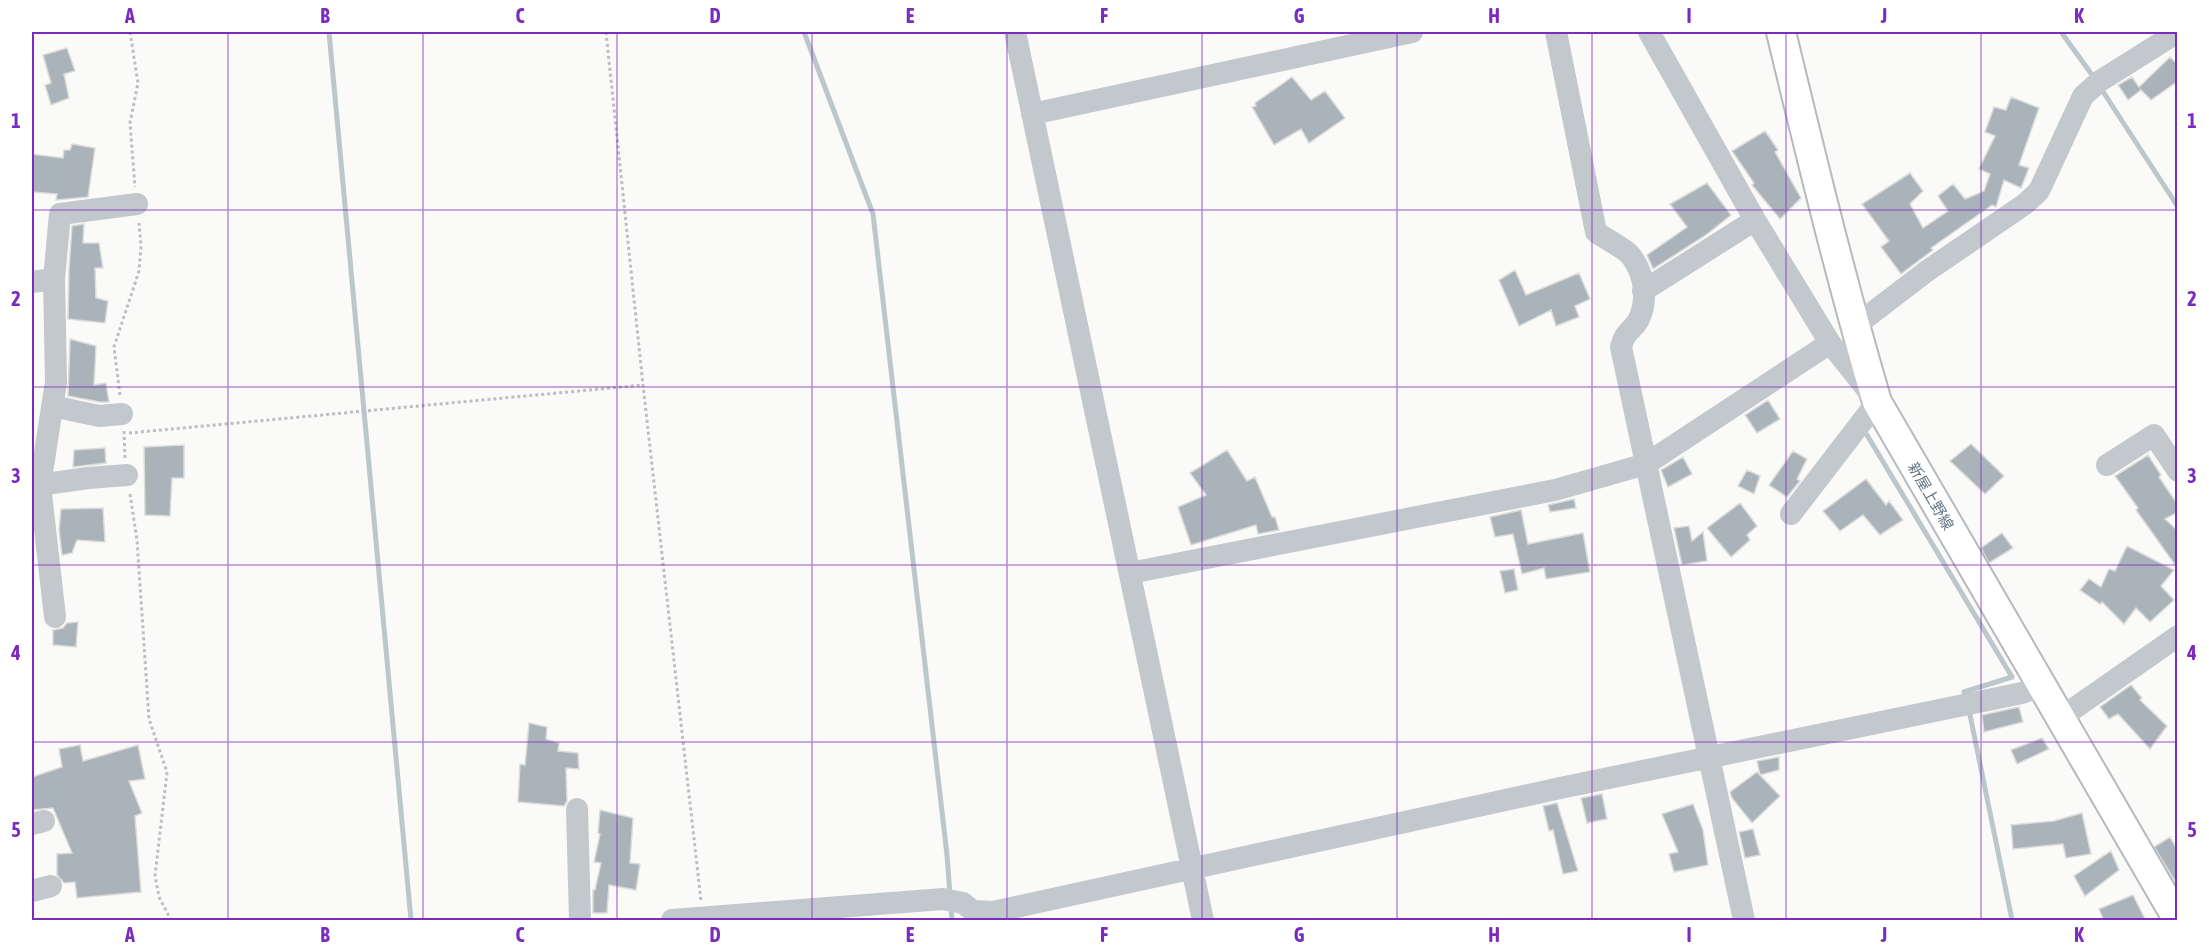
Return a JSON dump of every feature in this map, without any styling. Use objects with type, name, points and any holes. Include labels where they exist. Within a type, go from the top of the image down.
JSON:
[{"type":"main road","name":"新屋上野線","points":[[1781,32],[1855,326],[1877,402],[2178,920]]},
{"type":"street","points":[[1015,32],[1203,921]]},
{"type":"street","points":[[1032,114],[1412,32]]},
{"type":"street","points":[[1556,32],[1596,232],[1630,255],[1641,277],[1645,301],[1638,322],[1624,335],[1622,346],[1744,921]]},
{"type":"street","points":[[1649,32],[1755,220],[1830,343],[1877,402],[1791,514]]},
{"type":"street","points":[[1855,326],[1927,271],[2025,204],[2039,191],[2083,96],[2100,81],[2178,32]]},
{"type":"street","points":[[55,617],[36,486],[56,382],[43,280],[60,214],[137,204]]},
{"type":"street","points":[[1643,291],[1755,220]]},
{"type":"street","points":[[1130,573],[1555,490],[1646,464],[1830,343]]},
{"type":"street","points":[[52,406],[99,416],[123,424]]},
{"type":"street","points":[[2108,465],[2154,435],[2178,471]]},
{"type":"street","points":[[36,486],[127,475]]},
{"type":"street","points":[[2059,718],[2178,636]]},
{"type":"street","points":[[672,921],[942,899],[963,903],[973,911],[993,912],[1565,787],[2022,693],[2041,686]]},
{"type":"street","points":[[577,809],[580,921]]},
{"type":"path","points":[[606,32],[643,385],[704,919]]},
{"type":"path","points":[[123,424],[643,385]]},
{"type":"building","points":[[67,48],[75,71],[64,74],[69,98],[51,105],[45,85],[51,83],[43,55]]},
{"type":"building","points":[[2170,57],[2178,65],[2178,81],[2151,100],[2141,90],[2128,100],[2118,85],[2132,77],[2139,87]]},
{"type":"building","points":[[1292,77],[1311,100],[1325,91],[1345,118],[1309,143],[1301,129],[1274,145],[1252,107]]},
{"type":"building","points":[[2011,97],[2039,108],[2019,165],[2029,168],[2021,188],[2004,180],[1996,207],[1992,205],[1931,248],[1933,250],[1901,274],[1881,247],[1889,241],[1862,204],[1910,173],[1923,191],[1910,204],[1923,228],[1948,211],[1938,196],[1953,184],[1965,199],[1984,191],[1990,174],[1979,169],[1995,136],[1985,132],[1994,107],[2006,110]]},
{"type":"building","points":[[1765,131],[1778,150],[1775,152],[1801,198],[1780,219],[1752,185],[1754,183],[1732,151]]},
{"type":"building","points":[[72,144],[95,148],[88,197],[56,200],[57,194],[32,192],[32,154],[63,158],[64,150],[70,150]]},
{"type":"building","points":[[1707,183],[1731,215],[1706,235],[1653,269],[1647,255],[1687,227],[1670,204]]},
{"type":"building","points":[[84,224],[83,243],[99,243],[103,268],[95,268],[96,298],[108,301],[105,323],[68,319],[72,226]]},
{"type":"building","points":[[1515,270],[1526,295],[1579,273],[1590,299],[1575,306],[1579,317],[1556,326],[1551,310],[1519,326],[1499,280]]},
{"type":"building","points":[[70,339],[96,346],[94,385],[106,383],[109,402],[68,396]]},
{"type":"building","points":[[1768,400],[1780,419],[1757,433],[1745,415]]},
{"type":"building","points":[[1971,444],[2004,476],[1985,494],[1950,461]]},
{"type":"building","points":[[184,445],[184,478],[172,478],[170,516],[145,515],[144,447]]},
{"type":"building","points":[[105,448],[106,463],[73,467],[74,450]]},
{"type":"building","points":[[1227,450],[1247,481],[1255,477],[1279,530],[1258,534],[1256,525],[1191,545],[1178,507],[1206,495],[1190,473]]},
{"type":"building","points":[[1793,451],[1807,459],[1797,479],[1800,481],[1787,497],[1769,485]]},
{"type":"building","points":[[2148,455],[2161,475],[2159,477],[2178,505],[2178,512],[2165,519],[2178,531],[2178,569],[2115,476]]},
{"type":"building","points":[[1683,457],[1692,474],[1668,487],[1661,470]]},
{"type":"building","points":[[1747,470],[1760,476],[1754,494],[1738,486]]},
{"type":"building","points":[[1866,479],[1886,505],[1889,501],[1903,520],[1880,535],[1863,515],[1840,531],[1823,511]]},
{"type":"building","points":[[1574,499],[1576,508],[1550,512],[1548,505]]},
{"type":"building","points":[[1740,503],[1757,526],[1747,535],[1750,540],[1731,557],[1707,528]]},
{"type":"building","points":[[103,508],[105,542],[77,540],[72,553],[62,555],[59,530],[61,509]]},
{"type":"building","points":[[1521,510],[1528,544],[1583,533],[1590,572],[1546,579],[1544,568],[1522,574],[1513,534],[1495,537],[1490,517]]},
{"type":"building","points":[[1689,526],[1692,541],[1703,532],[1707,561],[1682,565],[1674,528]]},
{"type":"building","points":[[2002,533],[2013,548],[1989,563],[1981,548]]},
{"type":"building","points":[[2127,546],[2174,570],[2161,586],[2174,600],[2150,622],[2136,608],[2124,624],[2102,602],[2100,604],[2080,590],[2089,579],[2101,587],[2109,569],[2115,571]]},
{"type":"building","points":[[1514,569],[1518,590],[1505,593],[1500,571]]},
{"type":"building","points":[[78,622],[76,647],[53,645],[53,630],[63,628],[67,623]]},
{"type":"building","points":[[2131,685],[2142,698],[2140,700],[2167,726],[2150,749],[2118,714],[2109,719],[2100,707]]},
{"type":"building","points":[[2019,707],[2023,722],[1984,732],[1982,715]]},
{"type":"building","points":[[529,723],[547,727],[546,739],[559,743],[558,751],[578,753],[579,769],[566,768],[567,801],[564,806],[518,802],[520,764],[525,765]]},
{"type":"building","points":[[2042,738],[2049,749],[2017,764],[2011,750]]},
{"type":"building","points":[[80,745],[83,761],[138,745],[145,779],[129,781],[142,813],[135,816],[141,892],[77,898],[75,882],[64,883],[57,875],[57,854],[72,853],[53,808],[32,810],[32,777],[62,767],[59,749]]},
{"type":"building","points":[[1779,757],[1779,770],[1760,775],[1757,761]]},
{"type":"building","points":[[1757,772],[1780,796],[1752,823],[1732,798],[1730,792]]},
{"type":"building","points":[[1602,794],[1607,819],[1587,823],[1581,798]]},
{"type":"building","points":[[1557,803],[1578,871],[1563,874],[1553,830],[1549,831],[1543,806]]},
{"type":"building","points":[[1693,804],[1703,830],[1708,865],[1674,872],[1669,854],[1678,852],[1662,814]]},
{"type":"building","points":[[600,810],[633,818],[630,863],[640,864],[636,890],[609,885],[607,913],[593,913],[593,890],[595,890],[601,863],[594,862],[600,834],[598,833]]},
{"type":"building","points":[[2082,813],[2091,854],[2066,858],[2063,844],[2013,849],[2011,825],[2054,821]]},
{"type":"building","points":[[1753,829],[1760,855],[1745,858],[1739,832]]},
{"type":"building","points":[[2170,837],[2178,851],[2178,886],[2154,847]]},
{"type":"building","points":[[2111,851],[2119,870],[2085,896],[2074,876]]},
{"type":"building","points":[[2133,895],[2146,921],[2104,921],[2099,909]]},
{"type":"waterway","points":[[329,32],[411,920]]},
{"type":"waterway","points":[[804,32],[873,214],[950,895]]},
{"type":"waterway","points":[[2061,32],[2095,79]]},
{"type":"waterway","points":[[2100,87],[2178,207]]},
{"type":"waterway","points":[[1867,435],[2012,677],[1964,692],[1966,699]]},
{"type":"waterway","points":[[1969,710],[2012,920]]},
{"type":"waterway","points":[[951,907],[952,920]]}]
